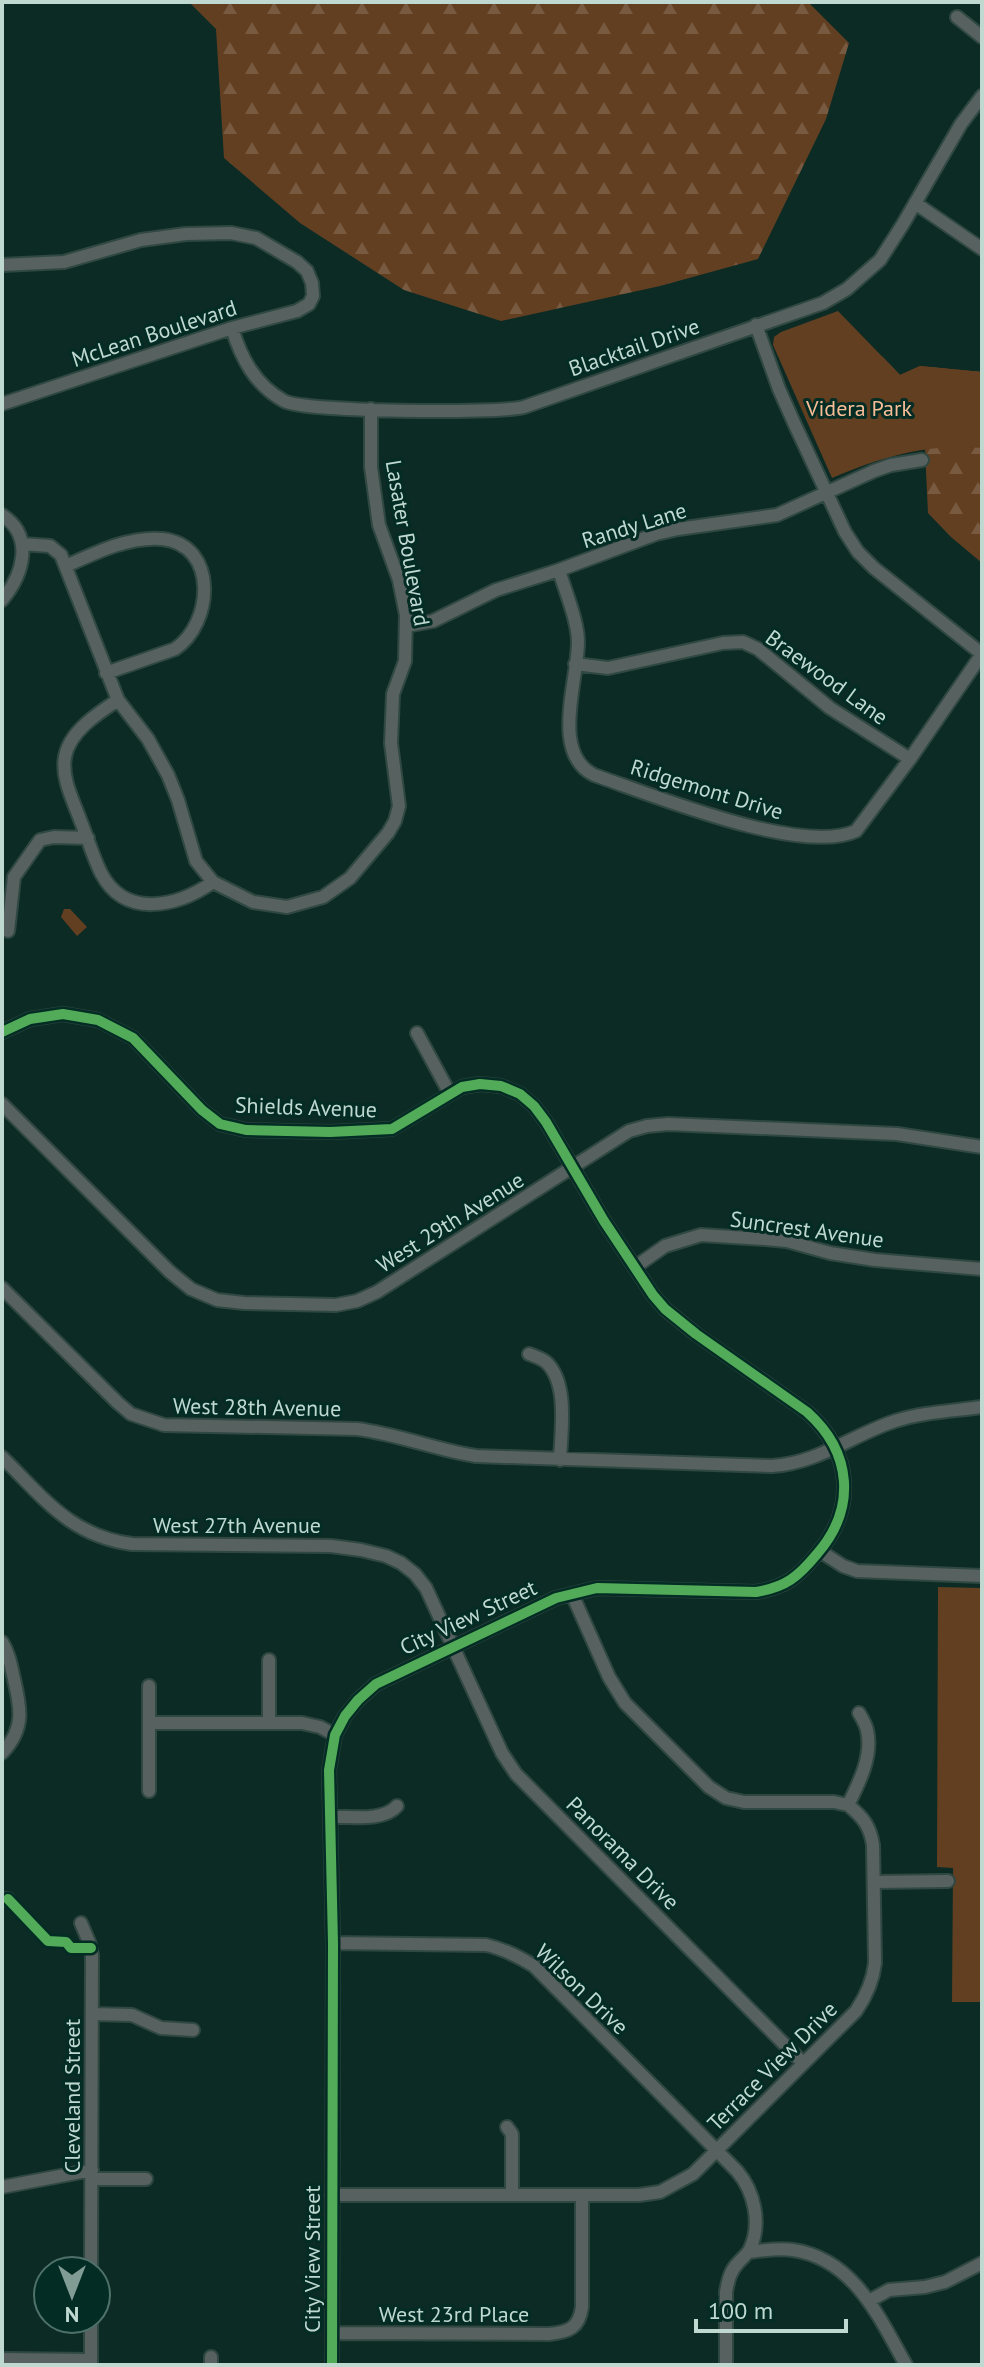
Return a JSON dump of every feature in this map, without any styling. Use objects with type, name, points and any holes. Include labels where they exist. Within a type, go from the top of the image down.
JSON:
[{"type":"street","points":[[957,17],[982,37]]},
{"type":"street","name":"Blacktail Drive","points":[[232,328],[238,350],[248,368],[263,386],[287,403],[371,409],[515,409],[823,303],[847,289],[880,260],[961,124],[982,96]]},
{"type":"street","points":[[915,203],[982,249]]},
{"type":"street","name":"McLean Boulevard","points":[[2,265],[64,262],[152,238],[231,233],[256,238],[297,262],[307,271],[313,296],[309,304],[297,311],[232,328],[2,404]]},
{"type":"street","points":[[756,325],[779,389],[845,532],[865,560],[982,654]]},
{"type":"street","name":"Lasater Boulevard","points":[[213,882],[253,902],[287,907],[323,897],[350,878],[395,821],[399,806],[391,743],[393,694],[405,661],[406,626],[399,580],[379,525],[371,467],[371,409]]},
{"type":"street","name":"Randy Lane","points":[[406,626],[433,621],[496,590],[667,531],[777,515],[881,468],[922,460]]},
{"type":"street","points":[[2,515],[20,533],[22,544],[22,564],[2,600]]},
{"type":"street","points":[[66,566],[113,547],[146,539],[161,539],[184,546],[200,563],[205,583],[193,633],[175,649],[106,673]]},
{"type":"street","points":[[22,544],[50,546],[61,555],[118,700],[148,739],[168,775],[196,861],[213,882],[176,900],[156,905],[134,903],[114,892],[101,873],[66,784],[65,757],[75,736],[118,700]]},
{"type":"street","name":"Ridgemont Drive","points":[[559,570],[578,637],[570,742],[576,760],[594,775],[753,828],[831,838],[856,831],[982,654]]},
{"type":"street","name":"Braewood Lane","points":[[575,664],[608,668],[723,643],[743,642],[758,649],[830,708],[910,759]]},
{"type":"street","points":[[8,931],[14,877],[40,840],[54,837],[88,838]]},
{"type":"street","name":"Shields Avenue","points":[[2,1032],[30,1019],[63,1014],[98,1020],[133,1038],[202,1110],[220,1124],[246,1130],[330,1132],[392,1129],[449,1092],[480,1084],[501,1086],[520,1094],[534,1106],[604,1221]]},
{"type":"street","points":[[417,1033],[449,1092]]},
{"type":"street","name":"West 29th Avenue","points":[[2,1104],[170,1272],[191,1289],[217,1300],[244,1303],[336,1305],[357,1301],[377,1292],[629,1131],[647,1126],[668,1124],[897,1134],[982,1147]]},
{"type":"street","name":"City View Street","points":[[332,2365],[333,1943],[329,1770],[335,1735],[345,1716],[376,1684],[556,1598],[597,1588],[756,1592],[777,1588],[793,1579],[820,1551],[835,1530],[843,1503],[844,1475],[830,1437],[807,1412],[665,1309],[604,1221]]},
{"type":"street","name":"Suncrest Avenue","points":[[635,1267],[665,1246],[701,1235],[787,1241],[830,1253],[875,1260],[982,1269]]},
{"type":"street","name":"West 28th Avenue","points":[[2,1288],[131,1414],[164,1425],[357,1429],[476,1456],[772,1466],[809,1460],[893,1422],[916,1415],[982,1407]]},
{"type":"street","points":[[529,1354],[546,1363],[560,1388],[560,1460]]},
{"type":"street","name":"West 27th Avenue","points":[[2,1457],[64,1518],[111,1542],[331,1546],[386,1556],[415,1574],[426,1588],[453,1646]]},
{"type":"street","points":[[820,1551],[857,1571],[982,1576]]},
{"type":"street","points":[[572,1594],[609,1677],[625,1703],[709,1787],[726,1798],[744,1802],[834,1802],[848,1805],[862,1775],[868,1748],[867,1730],[859,1713]]},
{"type":"street","points":[[2,1642],[20,1705],[20,1721],[15,1737],[2,1753]]},
{"type":"street","name":"Panorama Drive","points":[[453,1646],[502,1753],[516,1774],[803,2063]]},
{"type":"street","points":[[269,1660],[269,1723]]},
{"type":"street","points":[[149,1686],[149,1791]]},
{"type":"street","points":[[150,1723],[302,1723],[335,1735]]},
{"type":"street","name":"Terrace View Drive","points":[[332,2195],[639,2195],[660,2192],[693,2174],[856,2011],[866,1996],[875,1963],[873,1845],[870,1829],[848,1805]]},
{"type":"street","points":[[330,1817],[383,1816],[397,1806]]},
{"type":"street","points":[[874,1882],[948,1881]]},
{"type":"street","name":"Cleveland Street","points":[[81,1923],[91,1952],[91,2255]]},
{"type":"street","name":"Wilson Drive","points":[[333,1943],[486,1945],[501,1948],[534,1966],[747,2183],[754,2201],[755,2224],[749,2252]]},
{"type":"street","points":[[92,2014],[132,2015],[161,2028],[193,2030]]},
{"type":"street","points":[[507,2127],[512,2134],[512,2194]]},
{"type":"street","points":[[2,2187],[92,2174],[146,2179]]},
{"type":"street","name":"West 23rd Place","points":[[332,2333],[563,2333],[580,2319],[582,2307],[582,2195]]},
{"type":"street","points":[[726,2365],[726,2292],[728,2281],[739,2261],[749,2252],[791,2250],[830,2262],[846,2275],[869,2301],[906,2365]]},
{"type":"street","points":[[869,2301],[889,2290],[945,2282],[982,2263]]},
{"type":"street","points":[[2,2359],[91,2363],[91,2335]]},
{"type":"green space","points":[[189,2],[808,2],[849,43],[826,119],[758,259],[660,286],[501,321],[404,290],[300,223],[224,158],[216,29]]},
{"type":"green space","name":"Videra Park","points":[[838,311],[900,375],[920,366],[982,372],[982,448],[943,448],[905,453],[832,478],[773,345],[774,337],[781,332]]},
{"type":"green space","points":[[882,356],[900,375],[920,366],[982,372],[982,563],[928,513],[925,449],[903,452]]},
{"type":"green space","points":[[64,909],[70,909],[87,927],[77,936],[61,917]]},
{"type":"green space","points":[[938,1587],[982,1588],[982,2002],[952,2002],[953,1868],[937,1867]]},
{"type":"cycle path","points":[[2,1032],[30,1019],[63,1014],[98,1020],[133,1038],[202,1110],[220,1124],[246,1130],[330,1132],[392,1129],[462,1087],[480,1084],[501,1086],[520,1094],[546,1122],[604,1221],[665,1309],[807,1412],[822,1428],[840,1462],[844,1481],[839,1518],[817,1554],[804,1569],[783,1584],[756,1592],[597,1588],[556,1598],[376,1684],[345,1716],[335,1735],[329,1770],[333,1943],[332,2365]]},
{"type":"cycle path","points":[[8,1899],[48,1941],[66,1942],[71,1948],[91,1948]]}]
